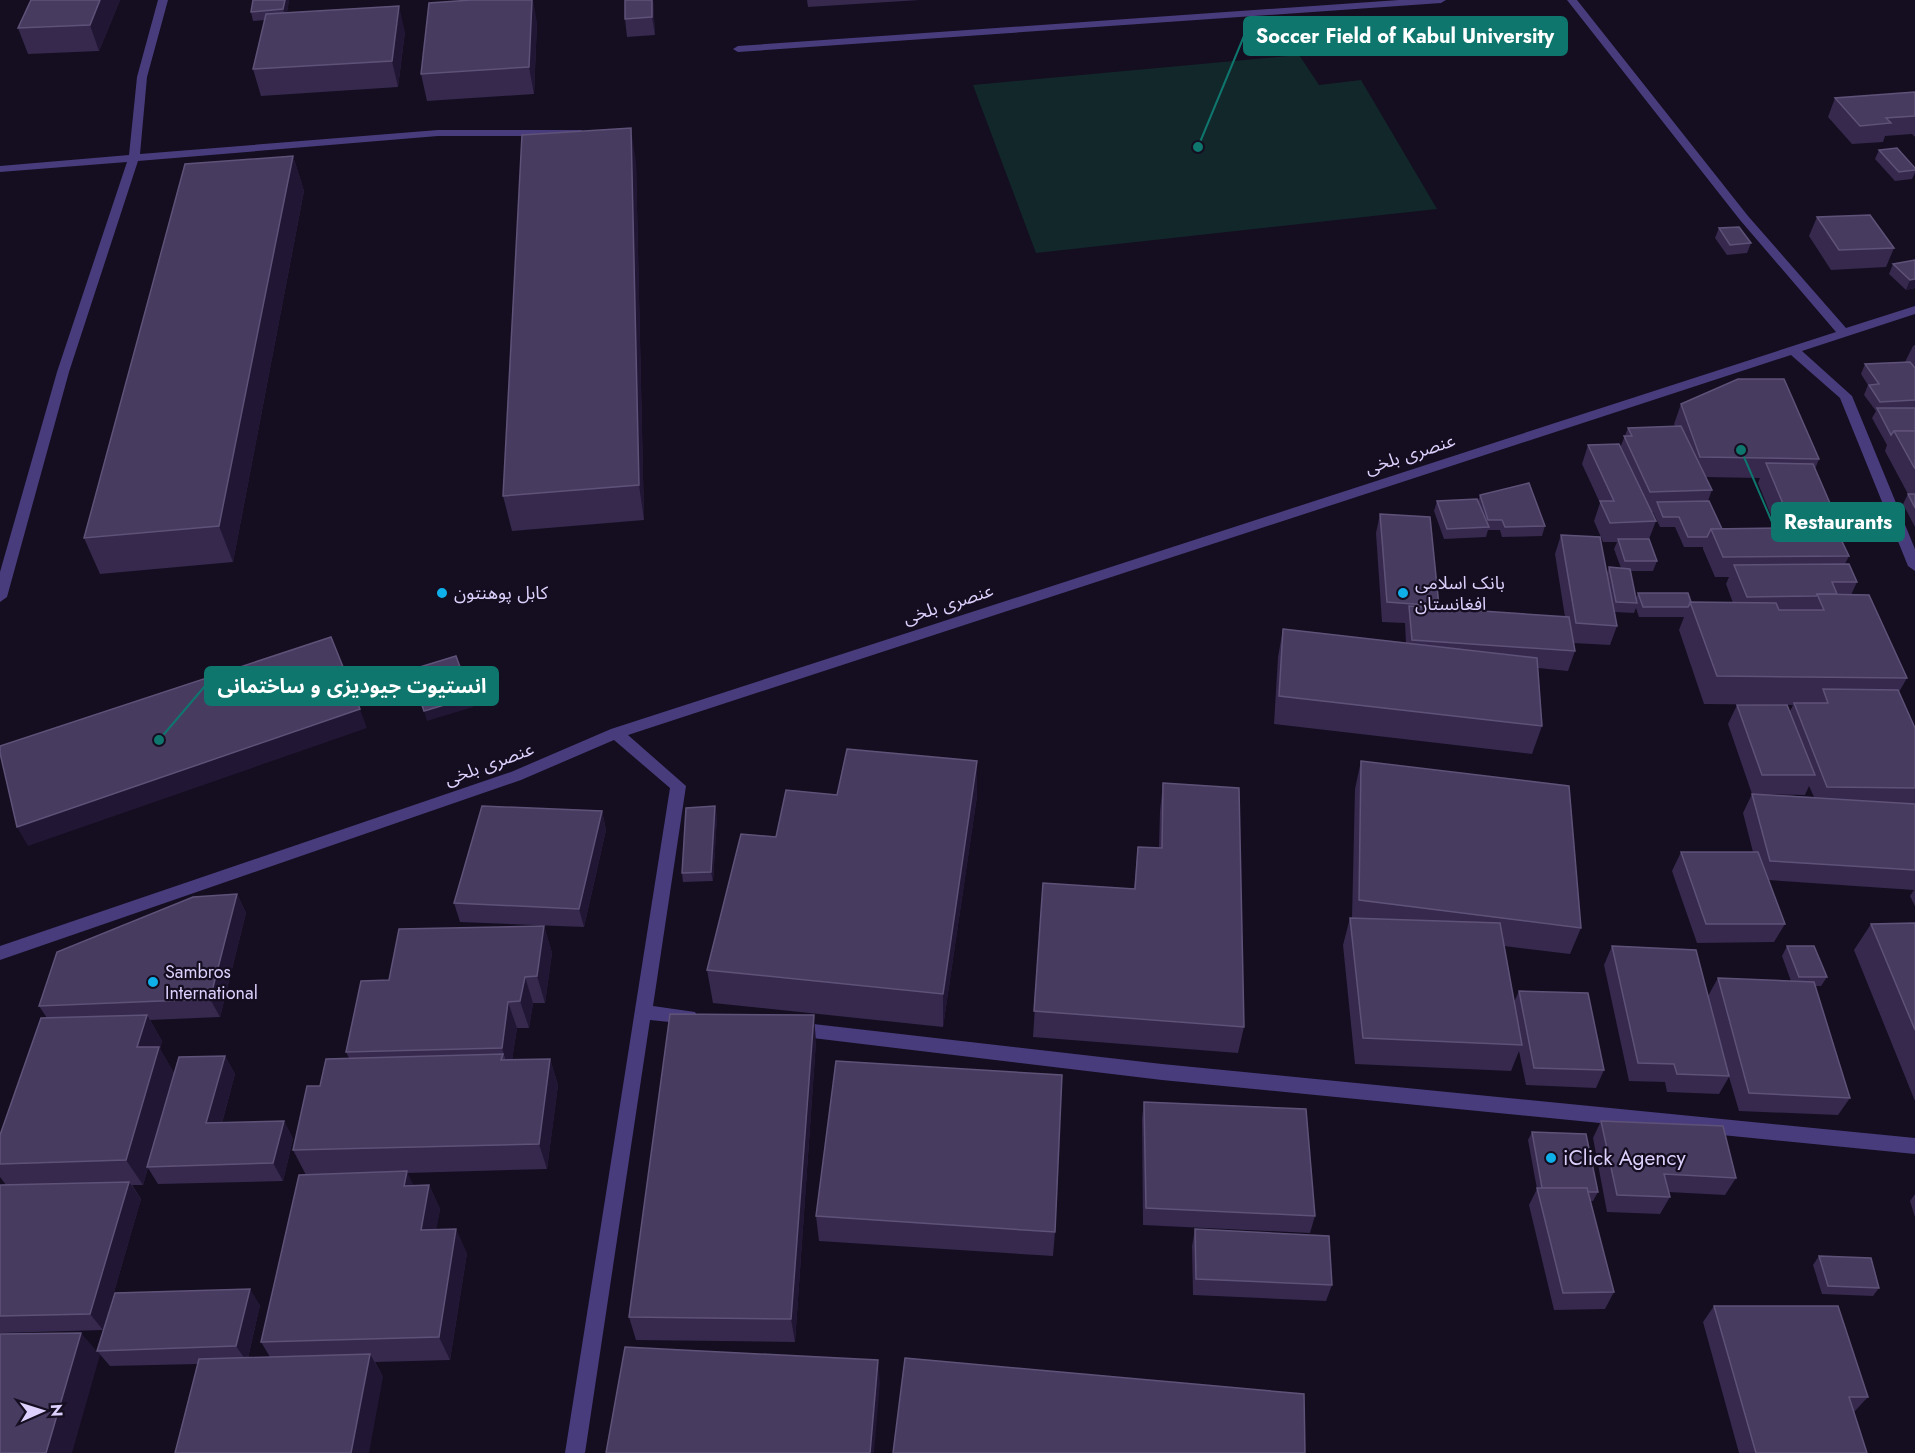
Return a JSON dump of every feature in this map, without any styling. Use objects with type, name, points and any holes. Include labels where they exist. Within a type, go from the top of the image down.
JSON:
[{"type":"street","points":[[0,597],[63,372],[134,157],[142,77],[163,0]]},
{"type":"street","points":[[738,49],[1441,0]]},
{"type":"street","points":[[1572,0],[1744,218],[1844,333]]},
{"type":"street","points":[[0,169],[438,133],[593,133]]},
{"type":"street","name":"عنصری بلخی","points":[[0,953],[516,776],[616,733],[1915,310]]},
{"type":"street","points":[[1793,350],[1846,396],[1915,566]]},
{"type":"street","points":[[575,1453],[678,786],[616,733]]},
{"type":"street","points":[[644,1012],[703,1018]]},
{"type":"street","points":[[774,1027],[1162,1072],[1915,1146]]},
{"type":"green space","points":[[1299,55],[1319,85],[1361,80],[1437,209],[1036,253],[973,85]]},
{"type":"building","points":[[31,0],[100,0],[90,25],[18,28]]},
{"type":"building","points":[[253,0],[285,0],[283,9],[251,12]]},
{"type":"building","points":[[532,0],[529,67],[421,74],[429,3]]},
{"type":"building","points":[[625,0],[652,0],[652,17],[625,19]]},
{"type":"building","points":[[399,6],[392,61],[253,69],[266,14]]},
{"type":"building","points":[[1915,92],[1915,116],[1886,118],[1891,123],[1860,126],[1835,98]]},
{"type":"building","points":[[631,128],[639,485],[503,496],[522,135]]},
{"type":"building","points":[[1897,148],[1915,170],[1899,172],[1879,150]]},
{"type":"building","points":[[293,156],[219,526],[84,538],[185,164]]},
{"type":"building","points":[[1870,215],[1894,248],[1839,250],[1817,217]]},
{"type":"building","points":[[1739,227],[1751,243],[1730,245],[1719,228]]},
{"type":"building","points":[[1915,260],[1915,279],[1910,280],[1893,264]]},
{"type":"building","points":[[1910,362],[1915,368],[1915,400],[1880,402],[1869,385],[1879,384],[1865,364]]},
{"type":"building","points":[[1738,379],[1784,379],[1819,459],[1700,457],[1681,404]]},
{"type":"building","points":[[1877,408],[1915,408],[1915,431],[1894,431],[1891,435]]},
{"type":"building","points":[[1681,426],[1712,490],[1650,492],[1624,436],[1632,436],[1628,428]]},
{"type":"building","points":[[1894,431],[1915,431],[1915,469]]},
{"type":"building","points":[[1619,444],[1656,521],[1610,523],[1600,501],[1614,501],[1588,445]]},
{"type":"building","points":[[1766,463],[1813,464],[1839,524],[1791,523]]},
{"type":"building","points":[[1529,483],[1545,526],[1505,527],[1502,520],[1488,520],[1480,495]]},
{"type":"building","points":[[1908,494],[1915,494],[1915,508]]},
{"type":"building","points":[[1477,499],[1489,527],[1447,529],[1437,501]]},
{"type":"building","points":[[1709,501],[1722,529],[1711,529],[1707,537],[1688,537],[1679,517],[1663,517],[1657,502]]},
{"type":"building","points":[[1380,514],[1430,517],[1439,606],[1387,602]]},
{"type":"building","points":[[1835,527],[1849,556],[1723,557],[1711,529]]},
{"type":"building","points":[[1561,535],[1600,537],[1617,626],[1576,623]]},
{"type":"building","points":[[1618,539],[1649,539],[1657,561],[1625,561]]},
{"type":"building","points":[[1849,564],[1857,582],[1832,582],[1837,594],[1747,597],[1734,565]]},
{"type":"building","points":[[1609,567],[1630,569],[1637,603],[1616,602]]},
{"type":"building","points":[[1638,593],[1688,593],[1691,602],[1688,607],[1643,607]]},
{"type":"building","points":[[1817,594],[1869,595],[1907,678],[1717,676],[1690,602],[1776,603],[1779,610],[1824,610]]},
{"type":"building","points":[[1409,606],[1569,617],[1575,651],[1412,640]]},
{"type":"building","points":[[1283,629],[1537,658],[1542,726],[1279,696]]},
{"type":"building","points":[[331,637],[360,709],[17,827],[0,746]]},
{"type":"building","points":[[456,656],[471,697],[424,711],[410,670]]},
{"type":"building","points":[[1823,689],[1898,690],[1915,728],[1915,788],[1827,787],[1794,703],[1828,703]]},
{"type":"building","points":[[1737,705],[1787,705],[1815,775],[1762,775]]},
{"type":"building","points":[[847,749],[977,761],[943,994],[707,970],[741,834],[776,837],[786,790],[837,795]]},
{"type":"building","points":[[1361,761],[1569,786],[1581,928],[1359,900]]},
{"type":"building","points":[[1163,783],[1239,788],[1244,1027],[1034,1011],[1043,883],[1135,889],[1138,847],[1162,848]]},
{"type":"building","points":[[1752,794],[1915,804],[1915,870],[1770,861]]},
{"type":"building","points":[[482,806],[602,811],[579,909],[454,903]]},
{"type":"building","points":[[715,806],[711,872],[682,873],[686,808]]},
{"type":"building","points":[[1681,852],[1758,852],[1785,924],[1706,924]]},
{"type":"building","points":[[237,894],[210,999],[39,1006],[57,952],[193,897]]},
{"type":"building","points":[[1350,918],[1500,923],[1522,1045],[1363,1038]]},
{"type":"building","points":[[1915,923],[1915,1030],[1871,924]]},
{"type":"building","points":[[544,926],[537,976],[525,977],[520,1001],[508,1002],[502,1048],[346,1052],[361,981],[389,980],[399,929]]},
{"type":"building","points":[[1612,946],[1696,950],[1729,1076],[1677,1074],[1674,1064],[1638,1063]]},
{"type":"building","points":[[1787,946],[1814,946],[1827,977],[1799,977]]},
{"type":"building","points":[[1718,978],[1814,982],[1850,1098],[1749,1093]]},
{"type":"building","points":[[1519,991],[1588,993],[1604,1070],[1534,1068]]},
{"type":"building","points":[[670,1014],[814,1015],[791,1319],[629,1317]]},
{"type":"building","points":[[147,1015],[137,1047],[159,1047],[126,1160],[0,1164],[0,1135],[41,1018]]},
{"type":"building","points":[[503,1054],[501,1060],[550,1059],[539,1144],[293,1150],[307,1086],[320,1086],[326,1059]]},
{"type":"building","points":[[225,1056],[206,1123],[284,1121],[273,1163],[147,1167],[179,1057]]},
{"type":"building","points":[[836,1061],[1062,1075],[1055,1232],[816,1216]]},
{"type":"building","points":[[1144,1102],[1306,1109],[1315,1216],[1146,1208]]},
{"type":"building","points":[[1601,1121],[1723,1126],[1736,1178],[1664,1174],[1670,1197],[1617,1195]]},
{"type":"building","points":[[1532,1132],[1586,1134],[1598,1192],[1588,1192],[1587,1188],[1542,1188]]},
{"type":"building","points":[[407,1171],[404,1186],[429,1185],[421,1230],[456,1229],[439,1337],[261,1342],[299,1175]]},
{"type":"building","points":[[129,1182],[90,1314],[0,1316],[0,1185]]},
{"type":"building","points":[[1537,1188],[1587,1188],[1614,1292],[1563,1293]]},
{"type":"building","points":[[1195,1229],[1329,1236],[1332,1285],[1196,1279]]},
{"type":"building","points":[[1819,1256],[1871,1258],[1879,1288],[1828,1286]]},
{"type":"building","points":[[250,1289],[236,1346],[97,1351],[115,1293]]},
{"type":"building","points":[[1714,1306],[1838,1306],[1868,1397],[1849,1397],[1867,1453],[1756,1453]]},
{"type":"building","points":[[81,1333],[46,1453],[0,1453],[0,1334]]},
{"type":"building","points":[[625,1347],[878,1360],[870,1453],[606,1453]]},
{"type":"building","points":[[370,1354],[351,1453],[175,1453],[199,1359]]},
{"type":"building","points":[[905,1358],[1304,1394],[1305,1453],[893,1453]]},
{"type":"place","name":"Soccer Field of Kabul University","points":[[1198,147]]},
{"type":"place","name":"Restaurants","points":[[1741,450]]},
{"type":"place","name":"کابل پوهنتون","points":[[442,593]]},
{"type":"place","name":"بانک اسلامی افغانستان","points":[[1403,593]]},
{"type":"place","name":"انستیوت جیودیزی و ساختمانی","points":[[159,740]]},
{"type":"place","name":"Sambros International","points":[[153,982]]},
{"type":"place","name":"iClick Agency","points":[[1551,1158]]}]
